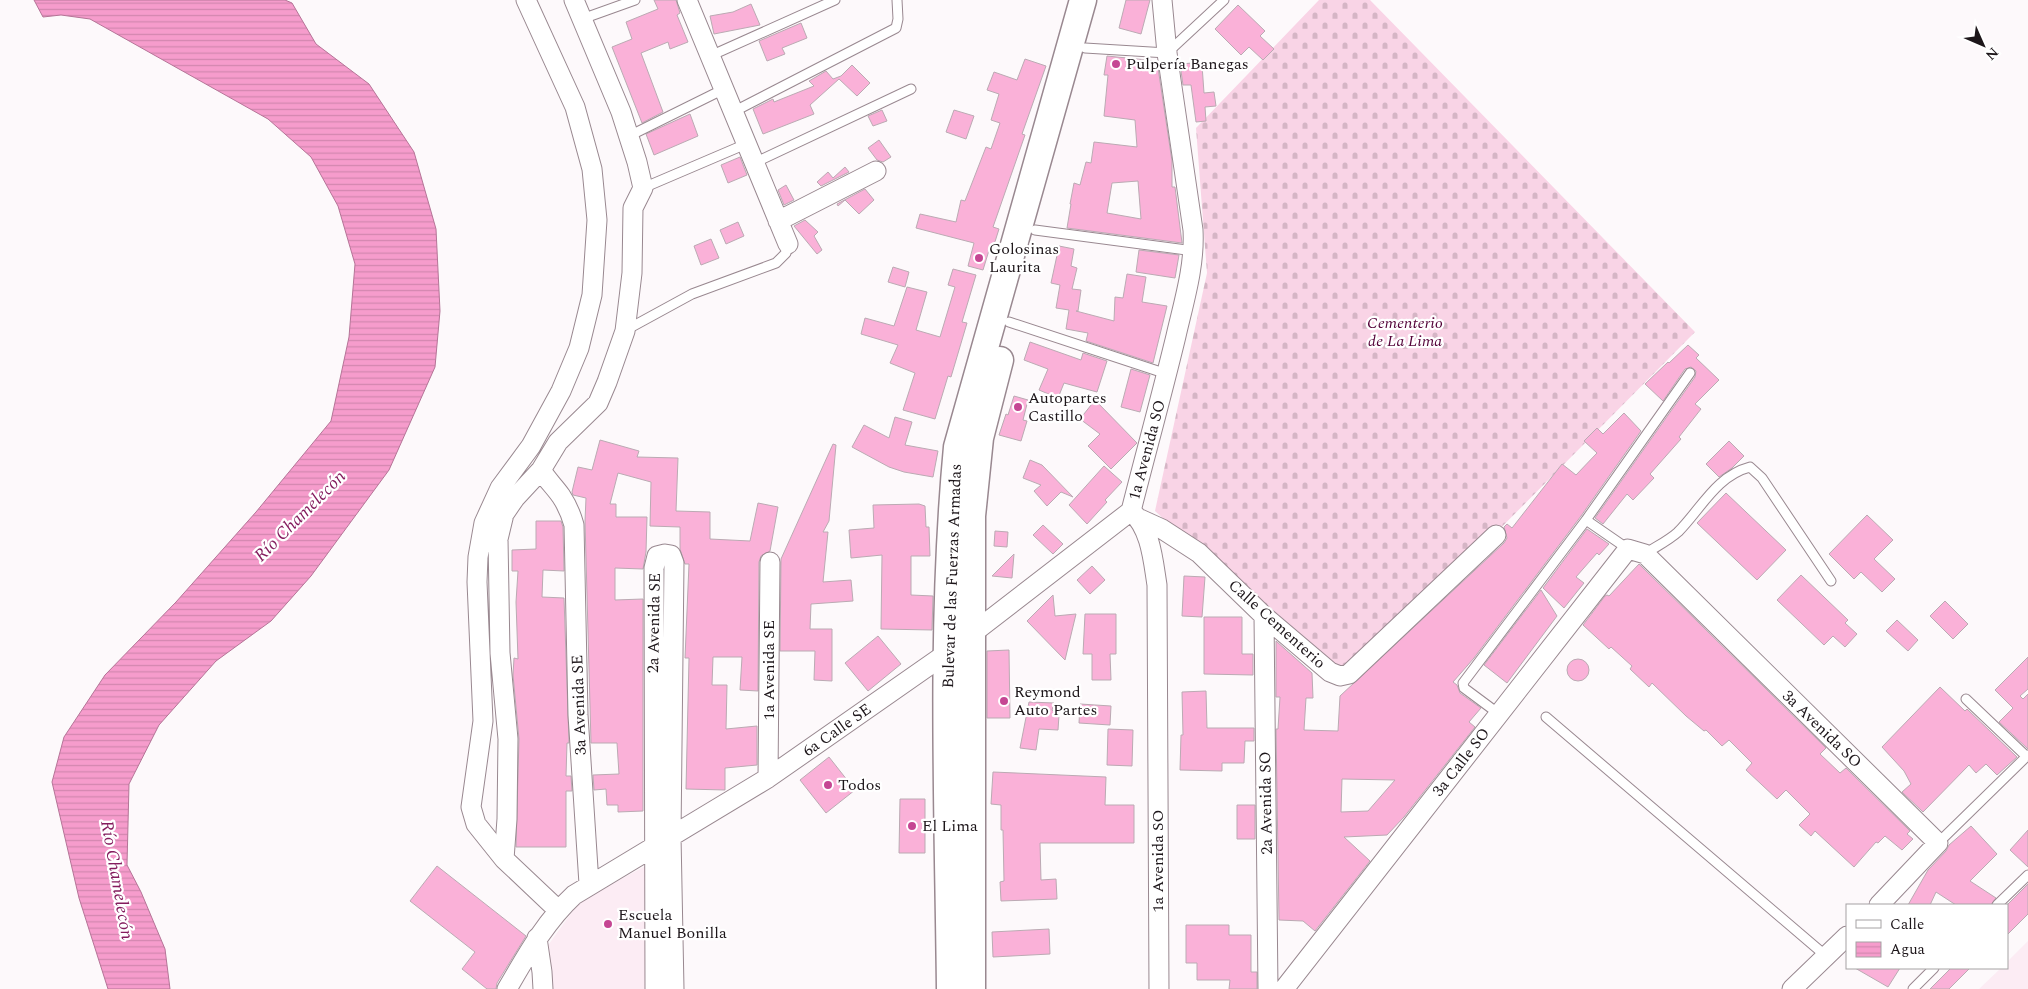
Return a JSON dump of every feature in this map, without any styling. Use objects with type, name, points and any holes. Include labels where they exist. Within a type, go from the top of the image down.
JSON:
[{"type":"street","points":[[526,0],[575,107],[592,169],[597,220],[592,295],[579,348],[561,391],[531,446],[500,488],[484,523],[478,557],[483,721],[471,807],[476,824],[504,859],[558,910]]},
{"type":"street","points":[[504,859],[507,819],[508,739],[500,653],[498,539],[504,514],[515,498],[541,470],[558,442],[598,403],[624,331],[632,273],[633,208],[643,188],[638,162],[621,112],[574,0]]},
{"type":"street","points":[[687,0],[788,244]]},
{"type":"street","name":"Bulevar de las Fuerzas Armadas","points":[[950,989],[947,653],[951,513],[957,447],[1083,0]]},
{"type":"street","name":"Bulevar de las Fuerzas Armadas","points":[[972,989],[972,516],[980,438],[1009,322],[1099,0]]},
{"type":"street","name":"1a Avenida SO","points":[[1159,989],[1157,585],[1153,559],[1135,515],[1189,282],[1194,251],[1193,230],[1167,53],[1162,0]]},
{"type":"street","points":[[778,221],[876,170]]},
{"type":"street","name":"3a Avenida SE","points":[[541,470],[547,481],[569,509],[574,525],[578,715],[589,884]]},
{"type":"street","name":"6a Calle SE","points":[[507,989],[537,938],[558,910],[574,895],[589,884],[768,778],[947,653],[973,632],[1135,515]]},
{"type":"street","name":"Calle Cementerio","points":[[1135,515],[1162,529],[1199,553],[1264,616],[1330,672],[1340,676],[1349,674],[1496,535]]},
{"type":"street","name":"3a Calle SO","points":[[1284,989],[1499,714],[1637,552]]},
{"type":"street","name":"3a Avenida SO","points":[[1637,552],[1938,842]]},
{"type":"street","name":"2a Avenida SE","points":[[655,989],[653,846],[654,568],[657,556],[665,554],[671,555],[674,563],[671,836],[674,989]]},
{"type":"street","name":"1a Avenida SE","points":[[768,778],[770,562]]},
{"type":"street","name":"2a Avenida SO","points":[[1264,616],[1268,989]]},
{"type":"street","points":[[1879,904],[1938,842]]},
{"type":"street","points":[[1792,989],[1846,937]]},
{"type":"street","points":[[537,938],[543,989]]},
{"type":"lane","points":[[582,19],[635,0]]},
{"type":"lane","points":[[710,56],[835,0]]},
{"type":"lane","points":[[733,112],[896,28],[898,19],[897,0]]},
{"type":"lane","points":[[1085,48],[1167,53],[1224,0]]},
{"type":"lane","points":[[628,136],[724,89]]},
{"type":"lane","points":[[754,163],[911,89]]},
{"type":"lane","points":[[643,188],[746,144]]},
{"type":"lane","points":[[1034,230],[1194,251]]},
{"type":"lane","points":[[624,331],[692,294],[776,263],[786,253],[788,244]]},
{"type":"lane","points":[[1009,322],[1167,374]]},
{"type":"lane","points":[[1499,714],[1464,688],[1463,683],[1586,520],[1690,373]]},
{"type":"lane","points":[[1586,520],[1637,552],[1677,532],[1722,482],[1736,471],[1750,468],[1762,478],[1831,581]]},
{"type":"lane","points":[[1938,842],[2027,755],[1966,699]]},
{"type":"lane","points":[[1546,717],[1826,956]]},
{"type":"lane","points":[[1998,904],[2028,875]]},
{"type":"lane","points":[[1913,989],[1933,969]]},
{"type":"shaded area","name":"Escuela Manuel Bonilla","points":[[651,863],[654,989],[548,989],[546,948],[580,901]]},
{"type":"shaded area","points":[[2028,941],[2028,989],[1979,989],[2000,969],[2008,969],[2008,961]]},
{"type":"green space","name":"Cementerio de La Lima","points":[[1319,0],[1370,0],[1695,332],[1346,684],[1155,511],[1207,273],[1196,128]]},
{"type":"water","name":"Río Chamelecón","points":[[34,0],[285,0],[292,3],[316,44],[369,84],[414,152],[436,229],[440,311],[435,367],[389,470],[311,576],[271,621],[216,661],[159,725],[129,784],[127,865],[141,892],[165,949],[170,989],[108,989],[79,898],[52,782],[64,737],[105,675],[176,602],[256,512],[331,421],[349,337],[355,264],[338,206],[311,157],[268,119],[90,19],[61,15],[43,17]]},
{"type":"building","points":[[654,0],[676,0],[680,13],[677,15],[688,42],[670,49],[668,42],[641,53],[663,112],[642,123],[612,47],[632,39],[626,22],[658,9]]},
{"type":"building","points":[[1126,0],[1150,0],[1141,34],[1119,28]]},
{"type":"building","points":[[751,4],[760,25],[714,34],[710,16],[733,12]]},
{"type":"building","points":[[1238,5],[1265,31],[1260,36],[1274,49],[1263,60],[1249,47],[1241,55],[1215,29]]},
{"type":"building","points":[[801,23],[807,38],[782,48],[785,54],[767,61],[759,41]]},
{"type":"building","points":[[1107,56],[1157,61],[1172,161],[1172,187],[1175,187],[1182,243],[1067,228],[1074,183],[1080,185],[1086,162],[1091,163],[1094,142],[1137,147],[1135,120],[1104,116],[1108,75],[1104,75]],"holes":[[[1138,181],[1141,219],[1107,213],[1112,183]]]},
{"type":"building","points":[[1025,59],[1046,66],[1022,134],[1025,135],[993,227],[999,229],[993,248],[990,247],[983,270],[968,266],[974,243],[916,228],[920,214],[956,222],[961,200],[965,201],[986,147],[991,149],[1000,123],[991,120],[999,94],[987,90],[994,72],[1017,80]]},
{"type":"building","points":[[1193,63],[1202,65],[1204,93],[1214,92],[1216,106],[1205,107],[1206,121],[1196,122],[1191,85],[1183,85],[1180,64]]},
{"type":"building","points":[[852,65],[870,83],[857,96],[839,79],[810,105],[814,114],[763,134],[753,109],[773,99],[774,102],[814,86],[809,81],[826,71],[833,79],[841,76]]},
{"type":"building","points":[[882,110],[887,121],[873,126],[868,116]]},
{"type":"building","points":[[954,110],[974,116],[966,139],[946,132]]},
{"type":"building","points":[[690,114],[698,136],[654,155],[646,134]]},
{"type":"building","points":[[879,140],[891,157],[883,162],[877,160],[868,148]]},
{"type":"building","points":[[740,157],[747,175],[728,183],[721,165]]},
{"type":"building","points":[[845,167],[849,172],[821,186],[817,182],[828,172],[833,178]]},
{"type":"building","points":[[786,185],[794,200],[784,205],[778,190]]},
{"type":"building","points":[[865,189],[874,200],[859,214],[845,200],[838,206],[837,204]]},
{"type":"building","points":[[805,220],[818,232],[814,236],[822,250],[817,254],[794,226]]},
{"type":"building","points":[[738,222],[744,236],[726,244],[720,230]]},
{"type":"building","points":[[711,239],[719,258],[701,265],[694,246]]},
{"type":"building","points":[[1059,246],[1074,249],[1071,266],[1077,268],[1072,289],[1081,290],[1078,311],[1076,311],[1114,321],[1115,297],[1123,298],[1127,274],[1146,277],[1142,302],[1167,306],[1153,363],[1086,341],[1088,333],[1066,329],[1069,310],[1056,308],[1060,285],[1051,283]]},
{"type":"building","points":[[1139,250],[1179,255],[1175,278],[1136,272]]},
{"type":"building","points":[[893,267],[909,272],[905,287],[888,282]]},
{"type":"building","points":[[953,269],[976,275],[962,322],[967,323],[951,377],[948,376],[935,419],[903,410],[915,373],[890,363],[898,345],[861,334],[865,318],[894,326],[907,287],[927,292],[916,330],[940,337],[955,287],[948,285]]},
{"type":"building","points":[[1030,342],[1081,360],[1083,353],[1107,361],[1097,392],[1064,383],[1058,398],[1039,390],[1048,369],[1024,360]]},
{"type":"building","points":[[1688,345],[1699,355],[1696,358],[1719,380],[1695,404],[1701,409],[1679,437],[1681,439],[1650,474],[1654,478],[1633,500],[1627,494],[1603,524],[1595,518],[1695,377],[1696,371],[1691,367],[1685,369],[1663,401],[1645,384]]},
{"type":"building","points":[[1131,369],[1150,375],[1140,412],[1121,407]]},
{"type":"building","points":[[1014,396],[1028,400],[1023,420],[1027,421],[1021,441],[999,435]]},
{"type":"building","points":[[1095,400],[1137,443],[1111,469],[1088,446],[1100,434],[1080,419]]},
{"type":"building","points":[[1624,413],[1641,431],[1581,516],[1474,658],[1453,682],[1457,685],[1460,693],[1481,708],[1469,722],[1475,727],[1404,817],[1387,835],[1344,837],[1370,861],[1315,931],[1303,921],[1279,920],[1276,729],[1278,729],[1280,697],[1276,697],[1276,641],[1312,673],[1313,698],[1306,698],[1304,730],[1338,731],[1340,696],[1504,543],[1507,538],[1504,527],[1507,524],[1512,528],[1562,464],[1576,475],[1597,453],[1584,441],[1597,428],[1603,434]],"holes":[[[1342,779],[1395,780],[1368,811],[1341,812]]]},
{"type":"building","points":[[895,417],[912,422],[905,445],[938,451],[933,477],[904,472],[889,467],[852,447],[864,425],[889,438]]},
{"type":"building","points":[[600,440],[639,451],[637,457],[678,458],[676,511],[710,512],[710,539],[750,541],[758,503],[778,507],[770,551],[761,556],[759,562],[758,691],[740,690],[742,657],[713,657],[712,685],[727,685],[726,729],[757,726],[757,765],[725,768],[725,790],[686,789],[689,658],[685,658],[689,564],[685,564],[680,549],[680,527],[650,526],[651,482],[618,473],[610,504],[616,504],[616,517],[647,517],[646,552],[643,569],[615,568],[615,600],[643,599],[643,811],[618,812],[618,805],[607,805],[606,789],[594,790],[593,775],[619,774],[617,743],[591,743],[586,498],[573,495],[572,492],[578,467],[592,470]]},
{"type":"building","points":[[1729,441],[1744,456],[1719,477],[1706,464]]},
{"type":"building","points":[[833,444],[836,445],[829,521],[823,532],[828,532],[823,582],[851,580],[853,601],[811,604],[810,629],[832,629],[832,681],[814,680],[815,651],[780,651],[781,559]]},
{"type":"building","points":[[1030,460],[1042,465],[1073,497],[1061,492],[1047,506],[1034,491],[1041,485],[1023,478]]},
{"type":"building","points":[[1104,466],[1122,482],[1105,500],[1107,502],[1087,524],[1069,505]]},
{"type":"building","points":[[1726,493],[1786,550],[1757,580],[1697,523]]},
{"type":"building","points":[[919,504],[925,506],[926,527],[929,527],[930,556],[911,556],[911,595],[933,596],[932,630],[881,629],[882,555],[851,558],[849,530],[874,528],[873,505]]},
{"type":"building","points":[[1867,515],[1893,540],[1874,559],[1895,579],[1882,592],[1861,572],[1854,579],[1829,554]]},
{"type":"building","points":[[536,521],[561,521],[563,527],[564,571],[543,570],[542,597],[564,598],[569,743],[567,743],[566,776],[571,776],[572,791],[566,791],[566,847],[516,847],[519,739],[513,675],[514,658],[518,659],[516,602],[518,571],[512,571],[512,550],[536,549]]},
{"type":"building","points":[[1043,525],[1063,544],[1053,554],[1033,535]]},
{"type":"building","points":[[1587,529],[1609,544],[1599,555],[1597,553],[1576,577],[1584,583],[1564,608],[1543,588]]},
{"type":"building","points":[[995,531],[1008,532],[1007,547],[994,546]]},
{"type":"building","points":[[1014,554],[1012,578],[992,576]]},
{"type":"building","points":[[1639,564],[1826,748],[1820,754],[1840,773],[1846,768],[1910,831],[1907,834],[1913,839],[1902,850],[1885,836],[1878,843],[1876,842],[1854,867],[1815,831],[1811,836],[1799,825],[1810,814],[1786,790],[1777,799],[1746,770],[1752,763],[1729,740],[1722,746],[1706,730],[1704,731],[1686,716],[1652,683],[1649,687],[1630,669],[1632,666],[1611,647],[1609,649],[1583,625],[1605,596],[1609,596]]},
{"type":"building","points":[[1092,566],[1105,580],[1090,594],[1077,580]]},
{"type":"building","points":[[1801,575],[1848,620],[1845,623],[1857,634],[1845,647],[1833,636],[1824,645],[1777,600]]},
{"type":"building","points":[[1184,576],[1205,577],[1202,617],[1182,616]]},
{"type":"building","points":[[1541,590],[1557,616],[1507,683],[1484,665]]},
{"type":"building","points":[[1053,595],[1055,616],[1076,614],[1065,660],[1027,621]]},
{"type":"building","points":[[1945,601],[1968,624],[1953,639],[1930,616]]},
{"type":"building","points":[[1085,614],[1116,614],[1116,654],[1110,654],[1111,680],[1092,680],[1092,654],[1083,654]]},
{"type":"building","points":[[1204,617],[1242,617],[1242,654],[1253,654],[1253,675],[1204,674]]},
{"type":"building","points":[[1897,620],[1918,640],[1908,651],[1886,631]]},
{"type":"building","points":[[878,636],[901,664],[868,691],[845,663]]},
{"type":"building","points":[[1009,650],[1010,718],[987,718],[987,651]]},
{"type":"building","points":[[2028,657],[2028,689],[2020,696],[2023,699],[2028,694],[2028,749],[1999,722],[2013,708],[1995,690]]},
{"type":"building","points":[[1578,659],[1586,662],[1589,670],[1586,678],[1578,681],[1570,678],[1567,670],[1570,662]]},
{"type":"building","points":[[1940,687],[1965,711],[1967,709],[2017,757],[1997,775],[1986,764],[1976,773],[1969,765],[1923,812],[1902,792],[1911,784],[1904,771],[1882,747]]},
{"type":"building","points":[[1206,691],[1207,728],[1254,728],[1254,741],[1245,741],[1244,763],[1222,763],[1222,771],[1180,770],[1181,735],[1183,735],[1182,692]]},
{"type":"building","points":[[1029,702],[1054,703],[1052,710],[1059,715],[1058,730],[1039,729],[1036,750],[1020,748]]},
{"type":"building","points":[[1080,704],[1111,706],[1110,725],[1079,723]]},
{"type":"building","points":[[1108,729],[1133,730],[1132,766],[1107,765]]},
{"type":"building","name":"Todos","points":[[829,757],[855,790],[826,813],[800,780]]},
{"type":"building","points":[[993,772],[1106,777],[1105,805],[1134,805],[1134,843],[1040,843],[1041,880],[1056,879],[1057,899],[1001,901],[1000,882],[1004,881],[1003,830],[1001,830],[1001,805],[991,804]]},
{"type":"building","name":"El Lima","points":[[900,799],[925,799],[925,853],[899,853]]},
{"type":"building","points":[[1237,805],[1255,805],[1255,839],[1237,839]]},
{"type":"building","points":[[1971,826],[1997,854],[1970,881],[1996,898],[1992,904],[1954,904],[1936,892],[1930,904],[1909,904],[1928,870],[1946,851],[1949,845]]},
{"type":"building","points":[[2028,830],[2028,867],[2010,850]]},
{"type":"building","points":[[437,866],[526,936],[497,983],[496,989],[487,989],[462,969],[475,952],[410,901]]},
{"type":"building","points":[[2028,884],[2028,914],[2008,934],[2008,904]]},
{"type":"building","points":[[1186,925],[1229,925],[1229,935],[1251,935],[1251,972],[1257,972],[1257,989],[1229,989],[1230,980],[1197,980],[1197,963],[1186,963]]},
{"type":"building","points":[[1049,929],[1050,954],[993,957],[992,932]]},
{"type":"building","points":[[1857,969],[1899,969],[1888,987]]},
{"type":"building","points":[[1950,969],[1969,969],[1949,989],[1930,989]]},
{"type":"place","name":"Pulpería Banegas","points":[[1116,64]]},
{"type":"place","name":"Golosinas Laurita","points":[[979,258]]},
{"type":"place","name":"Autopartes Castillo","points":[[1018,407]]},
{"type":"place","name":"Reymond Auto Partes","points":[[1004,701]]},
{"type":"place","name":"Todos","points":[[828,785]]},
{"type":"place","name":"El Lima","points":[[912,826]]},
{"type":"place","name":"Escuela Manuel Bonilla","points":[[608,924]]}]
